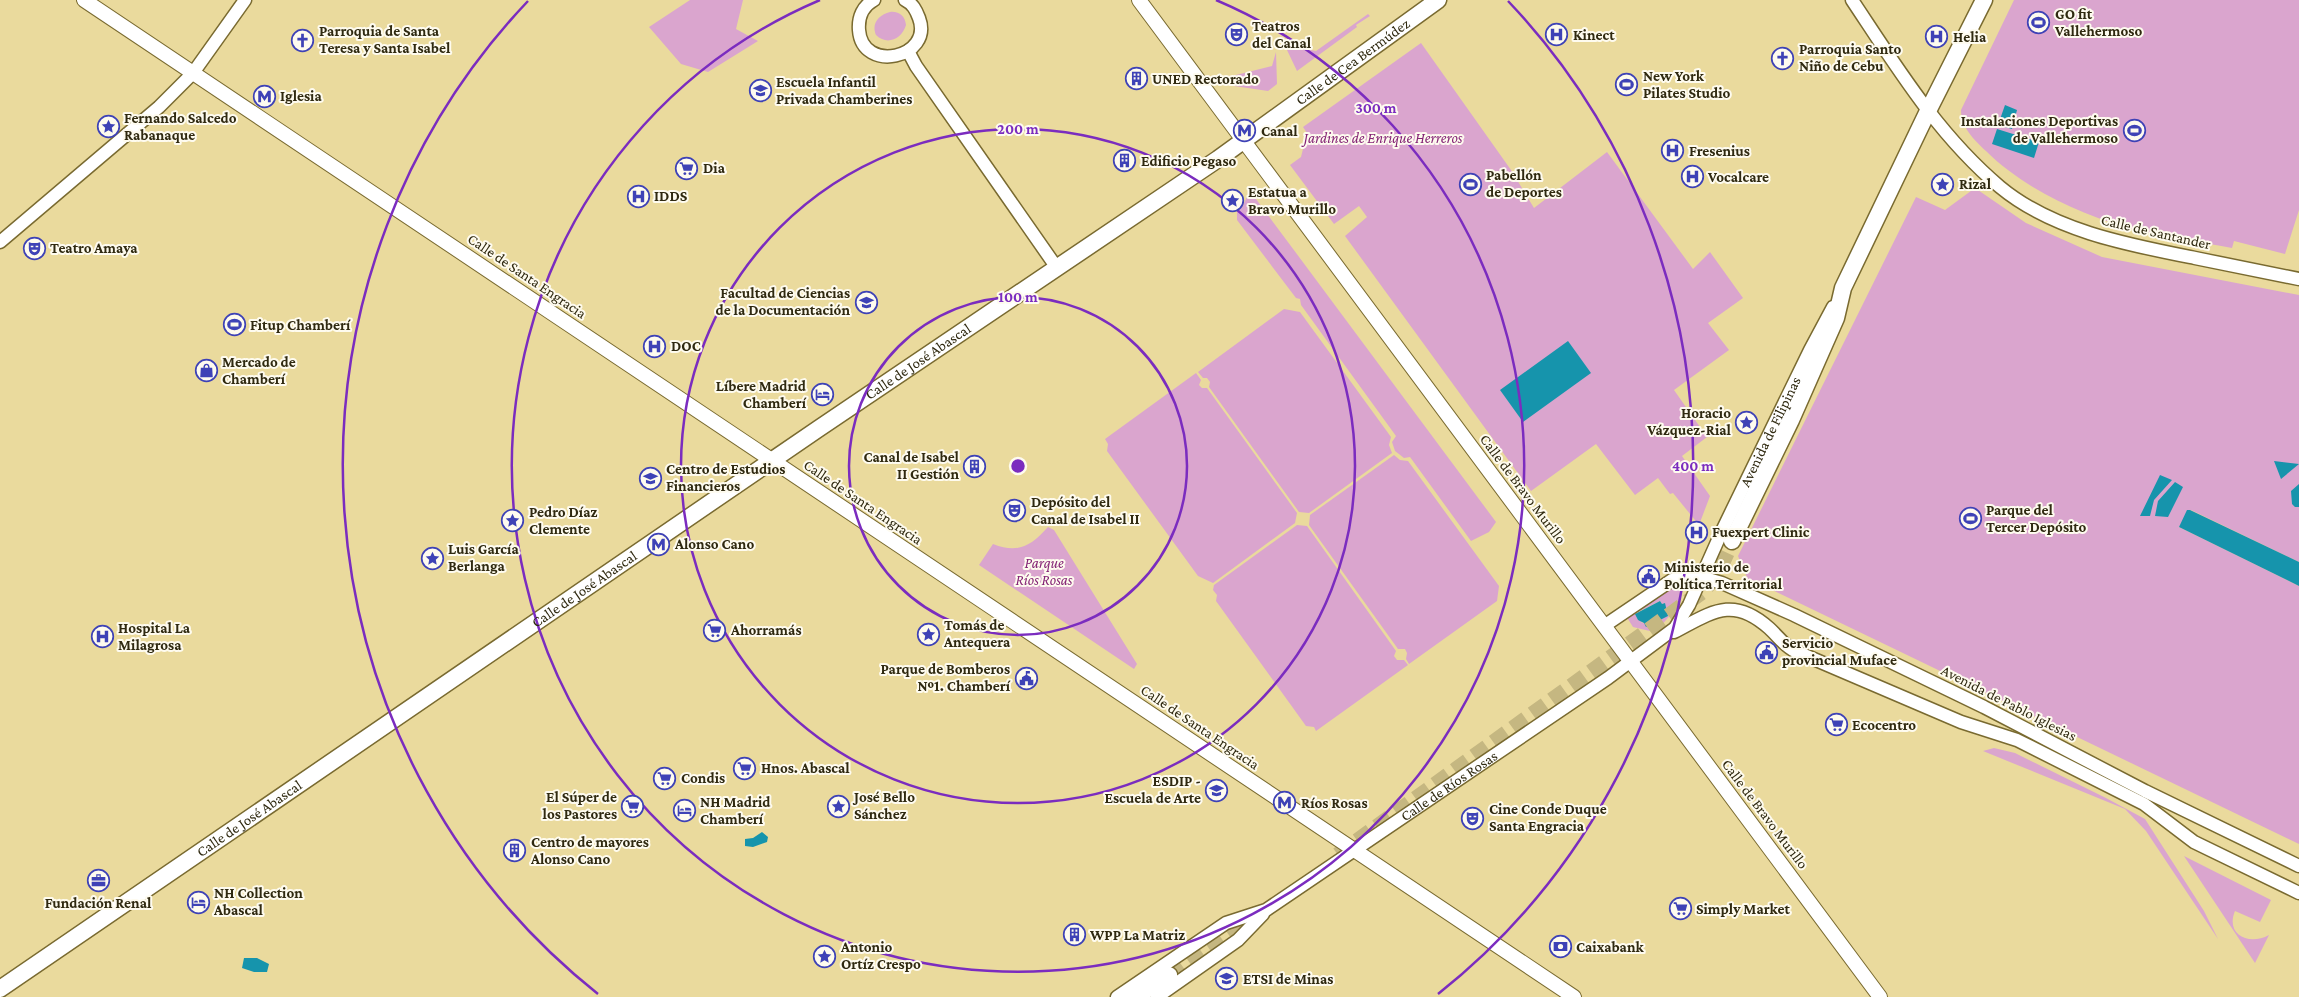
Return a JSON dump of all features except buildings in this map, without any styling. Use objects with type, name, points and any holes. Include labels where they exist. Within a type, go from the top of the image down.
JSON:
[{"type":"main road","name":"Calle de Santa Engracia","points":[[84,0],[1574,997]]},
{"type":"main road","name":"Calle de Bravo Murillo","points":[[1139,0],[1880,997]]},
{"type":"main road","name":"Calle de Cea Bermúdez","points":[[1244,140],[1438,0]]},
{"type":"main road","name":"Avenida de Filipinas","points":[[1732,541],[1791,420],[1836,318],[1843,288],[1984,0]]},
{"type":"main road","name":"Calle de José Abascal","points":[[0,989],[1244,140]]},
{"type":"main road","points":[[1136,997],[1169,975]]},
{"type":"street","points":[[0,242],[145,119],[193,73],[245,0]]},
{"type":"street","points":[[874,0],[862,11],[859,33],[870,51],[879,56],[894,57],[908,52],[918,38],[920,22],[916,11],[905,0]]},
{"type":"street","name":"Calle de Santander","points":[[1852,0],[1928,111],[1955,144],[2001,188],[2067,225],[2124,244],[2299,279]]},
{"type":"street","points":[[908,52],[1056,268]]},
{"type":"street","name":"Avenida de Filipinas","points":[[1666,637],[1682,618],[1810,350],[1843,288]]},
{"type":"street","points":[[1604,626],[1672,580],[1684,576],[1700,577]]},
{"type":"street","name":"Avenida de Pablo Iglesias","points":[[1700,577],[1722,583],[1794,615],[1906,669],[2145,791],[2299,866]]},
{"type":"street","name":"Avenida de Pablo Iglesias","points":[[1666,637],[1718,610],[1733,609],[1768,626],[1791,650],[1960,722],[2017,740],[2144,804],[2194,842],[2299,893]]},
{"type":"street","name":"Calle de Ríos Rosas","points":[[1158,997],[1238,940],[1266,910],[1666,637]]},
{"type":"street","name":"Calle de Ríos Rosas","points":[[1116,997],[1226,923],[1266,910]]},
{"type":"green space","points":[[690,0],[743,0],[736,29],[758,41],[708,72],[681,64],[649,27]]},
{"type":"green space","name":"Instalaciones Deportivas de Vallehermoso","points":[[2014,0],[2299,0],[2299,210],[2285,254],[2234,241],[2232,248],[2160,235],[2097,218],[2056,200],[2018,178],[1981,147],[1966,128],[1961,110]]},
{"type":"green space","points":[[890,12],[896,12],[901,15],[906,25],[898,37],[885,40],[876,35],[875,23],[879,17]]},
{"type":"green space","points":[[1368,14],[1370,16],[1356,25],[1357,27],[1297,71],[1287,50],[1292,47],[1316,51]]},
{"type":"green space","name":"Jardines de Enrique Herreros","points":[[1421,43],[1511,170],[1534,208],[1607,152],[1693,269],[1710,252],[1743,298],[1708,323],[1729,350],[1674,390],[1707,437],[1682,456],[1710,496],[1699,525],[1658,478],[1635,495],[1596,444],[1531,491],[1345,236],[1367,217],[1359,206],[1334,224],[1290,165],[1301,157],[1307,133],[1303,127]]},
{"type":"green space","points":[[1276,52],[1277,84],[1268,91],[1234,86],[1228,77],[1272,66]]},
{"type":"green space","name":"Parque del Tercer Depósito","points":[[1975,188],[2026,223],[2102,257],[2299,295],[2299,562],[2191,510],[2179,527],[2299,586],[2299,844],[1760,584],[1749,582],[1738,556],[1916,197],[1945,210]]},
{"type":"green space","points":[[1248,195],[1253,195],[1496,522],[1489,532],[1471,541],[1410,457],[1404,458],[1395,451],[1392,442],[1396,436],[1301,305],[1300,299],[1296,298],[1237,220],[1237,208],[1242,207]]},
{"type":"green space","points":[[1284,309],[1300,312],[1391,437],[1389,445],[1392,453],[1309,513],[1299,512],[1209,387],[1210,382],[1198,372]]},
{"type":"green space","points":[[1196,373],[1201,380],[1199,385],[1202,388],[1207,388],[1297,513],[1295,523],[1213,583],[1198,576],[1107,451],[1108,444],[1105,439]]},
{"type":"green space","points":[[1394,455],[1400,460],[1408,461],[1499,586],[1497,601],[1409,664],[1406,659],[1407,653],[1405,649],[1398,649],[1309,525],[1310,515]]},
{"type":"green space","points":[[1297,525],[1307,526],[1396,651],[1394,656],[1397,660],[1404,660],[1408,665],[1316,731],[1314,727],[1306,726],[1216,601],[1217,595],[1213,590],[1214,585]]},
{"type":"green space","name":"Parque Ríos Rosas","points":[[1048,527],[1054,530],[1137,664],[1134,669],[979,565],[993,544],[1010,548],[1024,546],[1036,539]]},
{"type":"green space","points":[[1680,585],[1683,589],[1672,613],[1664,623],[1654,632],[1633,627],[1626,616],[1664,592]],"holes":[[[1660,601],[1662,605],[1664,603],[1668,616],[1642,623],[1640,619],[1638,620],[1636,613]]]},
{"type":"green space","points":[[1994,748],[2015,753],[2145,819],[2204,911],[2218,939],[2146,831],[2125,809],[1983,751]]},
{"type":"green space","points":[[2184,856],[2271,900],[2260,922],[2235,911],[2233,926],[2241,936],[2247,939],[2254,939],[2269,935],[2255,963]]},
{"type":"water","points":[[2005,105],[2017,110],[2012,129],[1998,125]]},
{"type":"water","points":[[1997,129],[2039,142],[2034,158],[1992,144]]},
{"type":"water","points":[[1568,341],[1591,373],[1523,422],[1500,390]]},
{"type":"water","points":[[2274,461],[2299,464],[2281,479]]},
{"type":"water","points":[[2160,475],[2172,480],[2154,500],[2150,516],[2140,516]]},
{"type":"water","points":[[2175,482],[2183,487],[2168,517],[2155,516],[2158,501]]},
{"type":"water","points":[[2299,484],[2299,507],[2295,507],[2292,504],[2291,491]]},
{"type":"water","points":[[2187,510],[2299,562],[2299,586],[2179,527]]},
{"type":"water","points":[[1660,601],[1662,604],[1665,603],[1668,616],[1646,627],[1644,623],[1638,620],[1635,614]]},
{"type":"water","points":[[762,832],[768,837],[767,842],[753,847],[745,846],[745,839],[753,838]]},
{"type":"water","points":[[244,958],[257,958],[269,964],[267,972],[254,972],[242,968]]},
{"type":"tunnel","points":[[1338,855],[1703,591],[1717,574],[1732,541]]},
{"type":"tunnel","points":[[1169,975],[1257,913]]},
{"type":"place","name":"GO fit Vallehermoso","points":[[2039,23]]},
{"type":"place","name":"Teatros del Canal","points":[[1236,35]]},
{"type":"place","name":"Kinect","points":[[1557,35]]},
{"type":"place","name":"Helia","points":[[1937,37]]},
{"type":"place","name":"Parroquia de Santa Teresa y Santa Isabel","points":[[303,40]]},
{"type":"place","name":"Parroquia Santo Niño de Cebu","points":[[1783,58]]},
{"type":"place","name":"UNED Rectorado","points":[[1136,79]]},
{"type":"place","name":"New York Pilates Studio","points":[[1627,85]]},
{"type":"place","name":"Escuela Infantil Privada Chamberines","points":[[760,91]]},
{"type":"place","name":"Iglesia","points":[[264,96]]},
{"type":"place","name":"Fernando Salcedo Rabanaque","points":[[108,127]]},
{"type":"place","name":"Instalaciones Deportivas de Vallehermoso","points":[[2134,130]]},
{"type":"place","name":"Canal","points":[[1245,131]]},
{"type":"place","name":"Fresenius","points":[[1673,151]]},
{"type":"place","name":"Edificio Pegaso","points":[[1125,161]]},
{"type":"place","name":"Dia","points":[[687,168]]},
{"type":"place","name":"Vocalcare","points":[[1692,177]]},
{"type":"place","name":"Pabellón de Deportes","points":[[1470,184]]},
{"type":"place","name":"Rizal","points":[[1943,184]]},
{"type":"place","name":"IDDS","points":[[638,196]]},
{"type":"place","name":"Estatua a Bravo Murillo","points":[[1232,201]]},
{"type":"place","name":"Teatro Amaya","points":[[34,248]]},
{"type":"place","name":"Facultad de Ciencias de la Documentación","points":[[866,302]]},
{"type":"place","name":"Fitup Chamberí","points":[[234,325]]},
{"type":"place","name":"DOC","points":[[655,346]]},
{"type":"place","name":"Mercado de Chamberí","points":[[206,371]]},
{"type":"place","name":"Líbere Madrid Chamberí","points":[[822,395]]},
{"type":"place","name":"Horacio Vázquez-Rial","points":[[1747,422]]},
{"type":"place","name":"Canal de Isabel II Gestión","points":[[975,466]]},
{"type":"place","name":"Centro de Estudios Financieros","points":[[650,478]]},
{"type":"place","name":"Depósito del Canal de Isabel II","points":[[1015,511]]},
{"type":"place","name":"Parque del Tercer Depósito","points":[[1970,519]]},
{"type":"place","name":"Pedro Díaz Clemente","points":[[513,521]]},
{"type":"place","name":"Fuexpert Clinic","points":[[1696,532]]},
{"type":"place","name":"Alonso Cano","points":[[659,544]]},
{"type":"place","name":"Luis García Berlanga","points":[[432,558]]},
{"type":"place","name":"Ministerio de Política Territorial","points":[[1648,576]]},
{"type":"place","name":"Ahorramás","points":[[715,630]]},
{"type":"place","name":"Tomás de Antequera","points":[[928,634]]},
{"type":"place","name":"Hospital La Milagrosa","points":[[102,637]]},
{"type":"place","name":"Servicio provincial Muface","points":[[1766,652]]},
{"type":"place","name":"Parque de Bomberos Nº1. Chamberí","points":[[1026,678]]},
{"type":"place","name":"Ecocentro","points":[[1836,725]]},
{"type":"place","name":"Hnos. Abascal","points":[[745,768]]},
{"type":"place","name":"Condis","points":[[665,778]]},
{"type":"place","name":"ESDIP - Escuela de Arte","points":[[1217,790]]},
{"type":"place","name":"Ríos Rosas","points":[[1285,803]]},
{"type":"place","name":"El Súper de los Pastores","points":[[633,806]]},
{"type":"place","name":"José Bello Sánchez","points":[[838,806]]},
{"type":"place","name":"NH Madrid Chamberí","points":[[684,811]]},
{"type":"place","name":"Cine Conde Duque Santa Engracia","points":[[1473,818]]},
{"type":"place","name":"Centro de mayores Alonso Cano","points":[[515,851]]},
{"type":"place","name":"Fundación Renal","points":[[98,880]]},
{"type":"place","name":"NH Collection Abascal","points":[[198,902]]},
{"type":"place","name":"Simply Market","points":[[1680,909]]},
{"type":"place","name":"WPP La Matriz","points":[[1074,935]]},
{"type":"place","name":"Caixabank","points":[[1560,947]]},
{"type":"place","name":"Antonio Ortíz Crespo","points":[[825,956]]},
{"type":"place","name":"ETSI de Minas","points":[[1227,979]]}]
